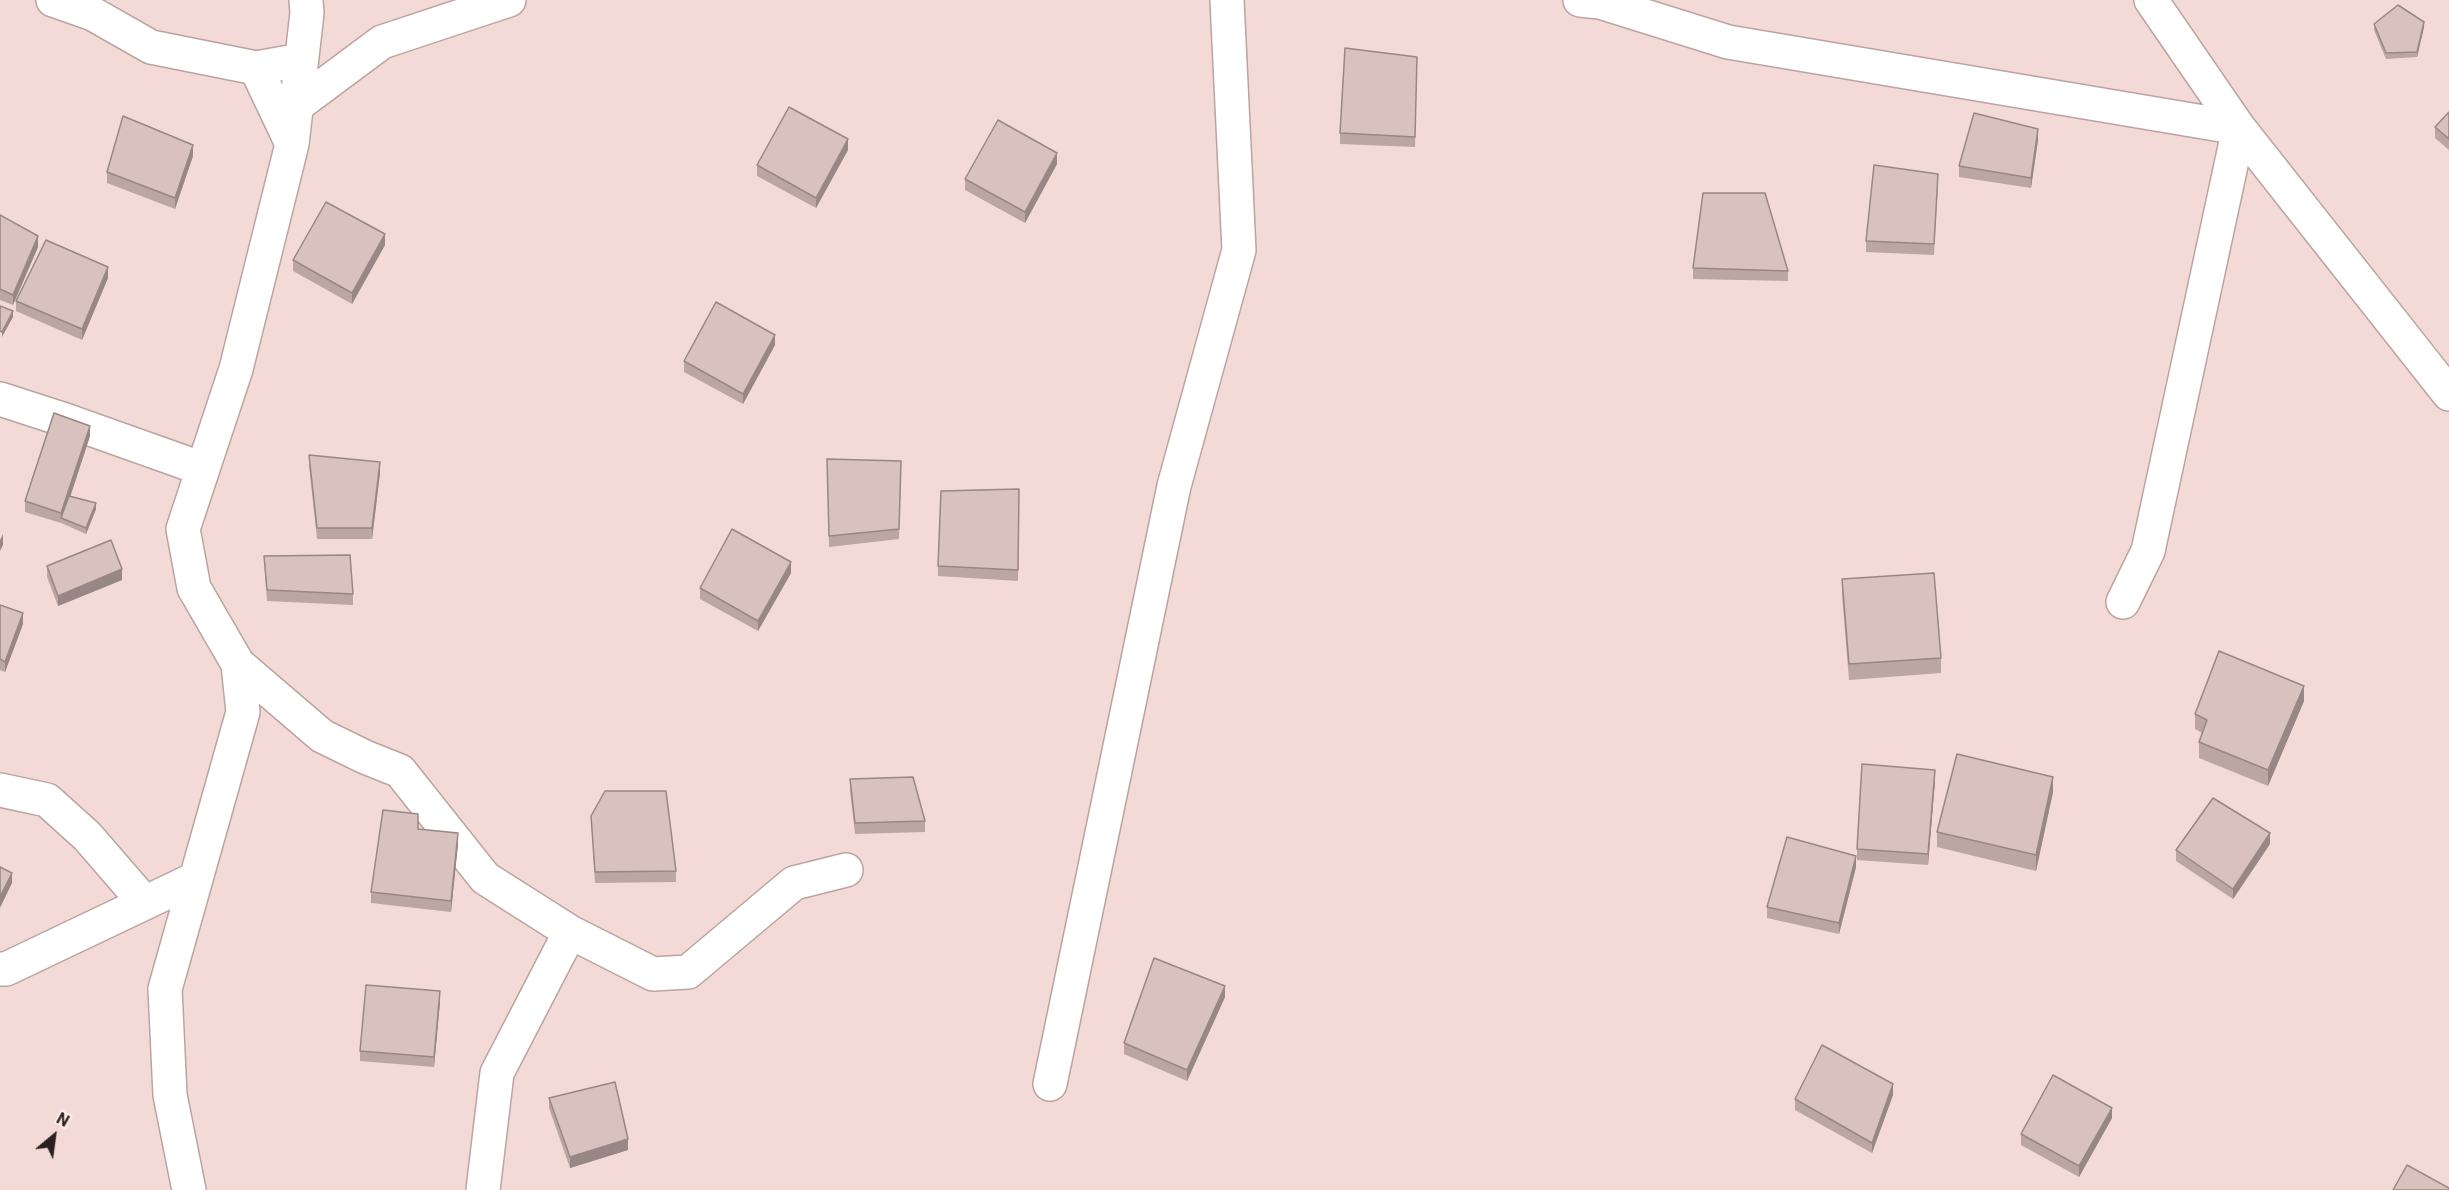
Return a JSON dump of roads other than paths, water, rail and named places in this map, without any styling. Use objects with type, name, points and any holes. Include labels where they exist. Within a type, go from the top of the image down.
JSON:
[{"type":"street","points":[[54,0],[93,14],[151,47],[256,68],[301,60]]},
{"type":"street","points":[[306,0],[307,13],[292,144],[236,369],[183,529],[194,588],[238,664],[322,736],[400,771],[485,878],[570,932],[653,974],[688,972],[794,883],[846,870]]},
{"type":"street","points":[[296,106],[382,42],[509,0]]},
{"type":"street","points":[[1050,1084],[1173,486],[1239,250],[1227,0]]},
{"type":"street","points":[[1580,0],[1600,2],[1728,42],[2239,128]]},
{"type":"street","points":[[2151,0],[2239,128],[2449,394]]},
{"type":"street","points":[[256,68],[292,144]]},
{"type":"street","points":[[2123,602],[2148,550],[2239,128]]},
{"type":"street","points":[[0,399],[68,420],[203,469]]},
{"type":"street","points":[[189,1190],[170,1095],[165,989],[243,712],[238,664]]},
{"type":"street","points":[[0,790],[47,800],[87,836],[145,903]]},
{"type":"street","points":[[0,969],[6,969],[195,879]]},
{"type":"street","points":[[483,1190],[497,1073],[570,932]]}]
